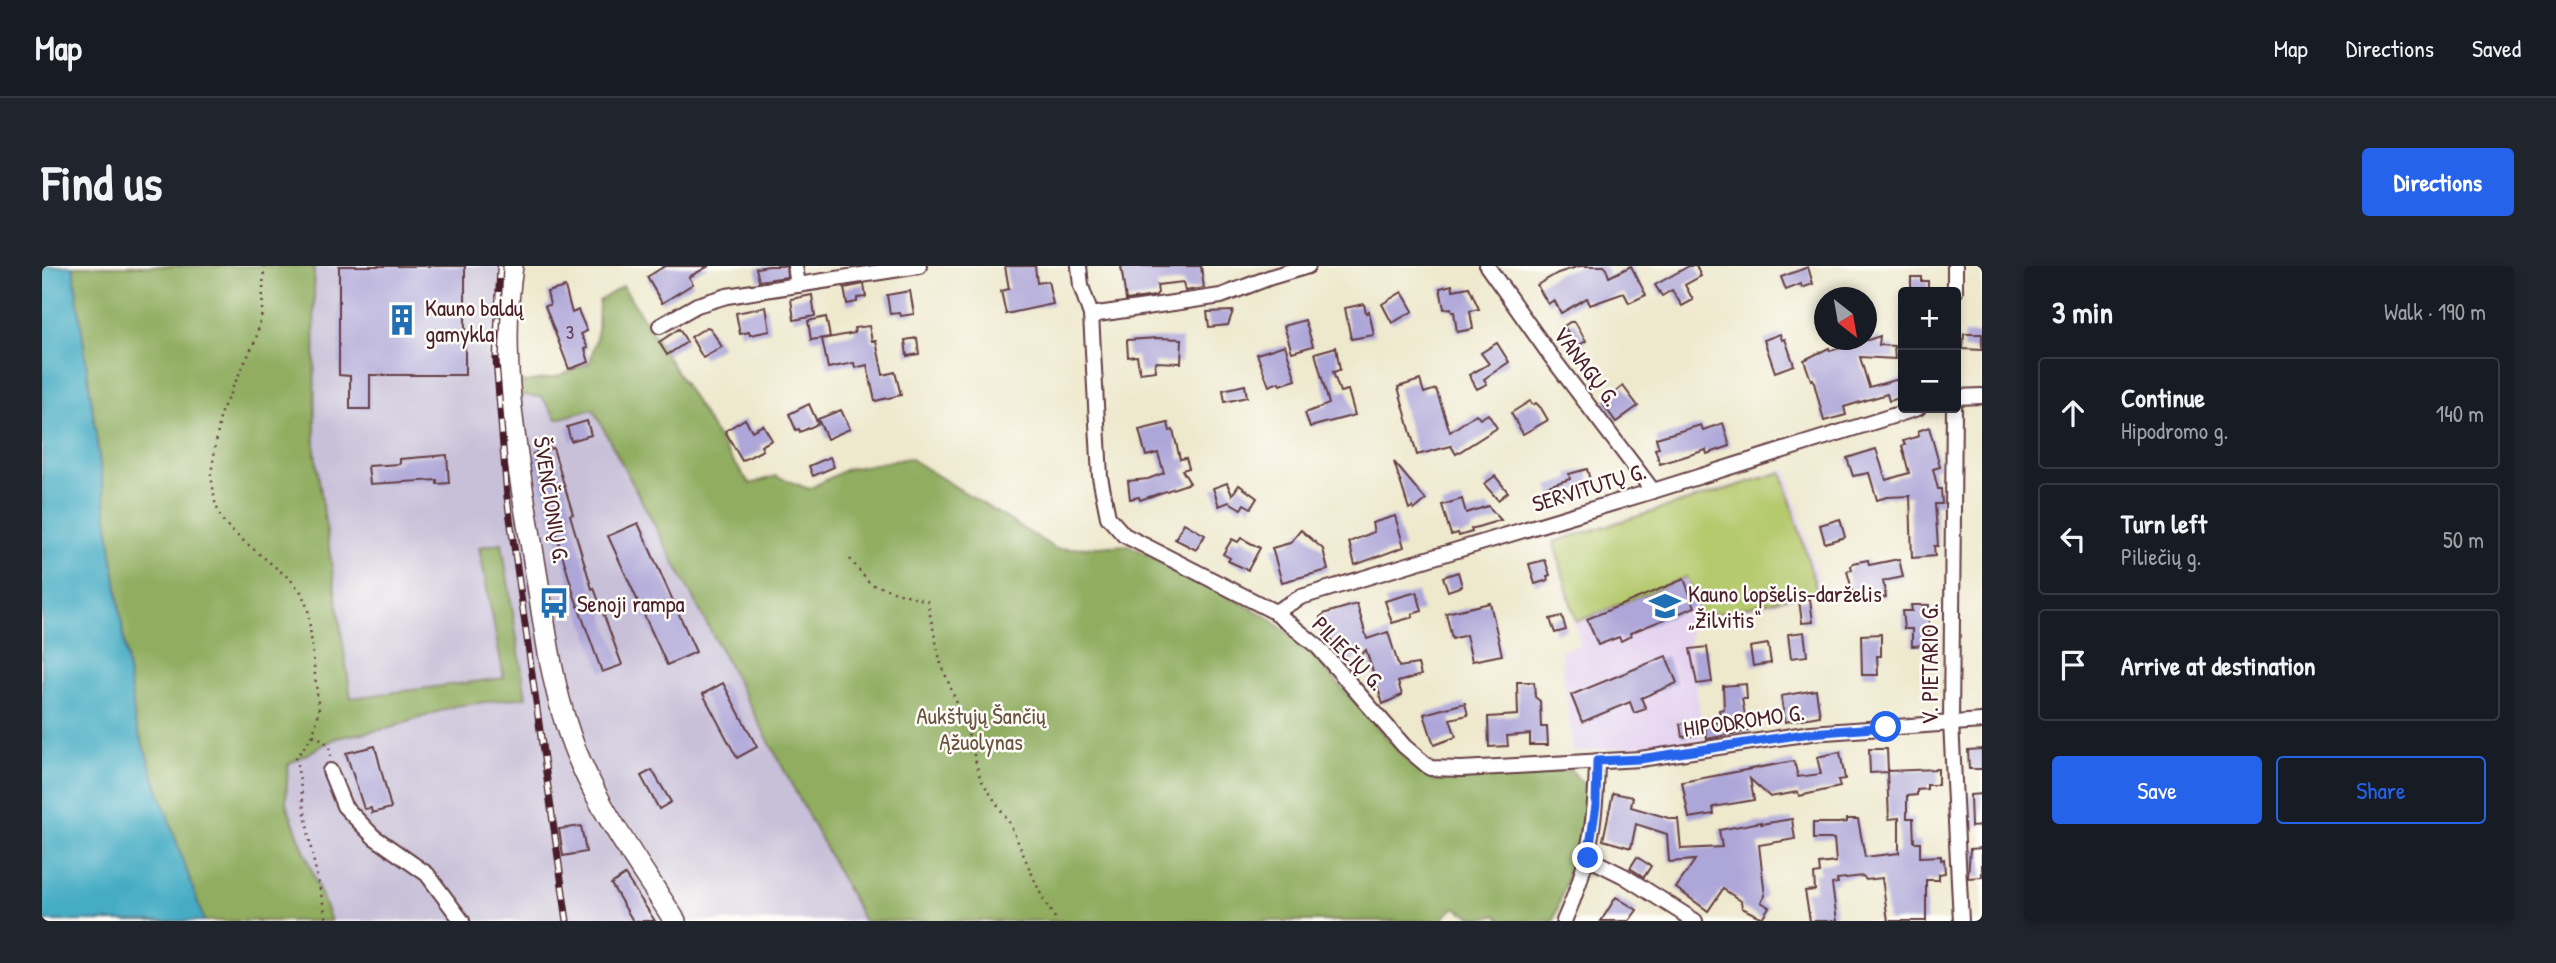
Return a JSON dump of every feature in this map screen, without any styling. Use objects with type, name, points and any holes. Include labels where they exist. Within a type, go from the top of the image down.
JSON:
[{"type":"street","name":"ŠVENČIONIŲ G.","points":[[512,266],[507,342],[516,439],[551,662],[567,728],[604,807],[675,921]]},
{"type":"street","points":[[795,266],[798,285]]},
{"type":"street","points":[[660,326],[705,301],[919,266]]},
{"type":"street","name":"PILIEČIŲ G.","points":[[1079,266],[1081,286],[1091,315],[1100,477],[1108,517],[1124,535],[1275,612],[1318,647],[1404,746],[1430,768],[1461,769],[1597,761]]},
{"type":"street","points":[[1091,315],[1221,296],[1308,266]]},
{"type":"street","name":"VANAGŲ G.","points":[[1487,266],[1550,355],[1653,491]]},
{"type":"street","points":[[1955,266],[1955,287]]},
{"type":"street","points":[[1961,397],[1982,396]]},
{"type":"street","name":"SERVITUTŲ G.","points":[[1275,612],[1301,597],[1903,413]]},
{"type":"street","name":"V. PIETARIO G.","points":[[1954,413],[1951,722],[1961,921]]},
{"type":"street","name":"HIPODROMO G.","points":[[1597,761],[1640,759],[1811,733],[1982,721]]},
{"type":"street","points":[[1564,921],[1588,858],[1596,805],[1597,761]]},
{"type":"street","points":[[330,771],[344,806],[374,837],[427,874],[462,921]]},
{"type":"street","points":[[1588,858],[1624,876],[1695,921]]},
{"type":"path","points":[[264,266],[262,313],[256,339],[221,412],[211,474],[215,502],[221,519],[291,580],[308,609],[319,712],[313,735],[296,758],[311,849],[327,921]]},
{"type":"path","points":[[850,559],[870,583],[927,601],[941,664],[967,728],[981,778],[1010,824],[1042,897],[1057,921]]},
{"type":"path","points":[[313,735],[323,739],[330,749],[330,771]]},
{"type":"shaded area","points":[[314,266],[520,266],[516,323],[518,383],[542,397],[593,409],[864,921],[331,921],[286,803],[288,764],[336,738],[390,728],[455,706],[526,697],[501,543],[479,547],[505,678],[350,698],[315,452]]},
{"type":"shaded area","name":"Kauno lopšelis-darželis „Žilvitis“","points":[[1786,469],[1822,592],[1699,620],[1691,628],[1689,646],[1705,740],[1573,752],[1560,650],[1581,645],[1551,541]]},
{"type":"green space","points":[[73,266],[314,266],[315,452],[351,698],[504,678],[479,547],[502,543],[526,697],[455,706],[390,728],[336,738],[288,764],[286,803],[331,921],[204,921],[135,722]]},
{"type":"green space","name":"Aukštųjų Šančių Ąžuolynas","points":[[623,286],[726,451],[750,484],[776,476],[809,489],[847,469],[909,458],[1056,549],[1129,545],[1268,617],[1310,652],[1407,760],[1433,781],[1571,770],[1589,791],[1577,845],[1554,921],[1504,921],[1496,915],[1479,918],[1455,907],[1440,921],[864,921],[593,409],[557,419],[542,397],[520,395],[518,383],[556,377],[590,363],[598,330],[599,301]]},
{"type":"green space","points":[[1782,472],[1817,591],[1702,617],[1686,577],[1576,622],[1554,542]]},
{"type":"water","points":[[42,266],[73,266],[135,722],[204,921],[42,921]]},
{"type":"building","name":"Kauno baldų gamykla","points":[[339,266],[465,266],[465,375],[370,375],[370,409],[350,409],[350,376],[339,375]]},
{"type":"building","points":[[665,266],[709,266],[689,277],[693,284],[662,303],[647,277]]},
{"type":"building","points":[[786,266],[787,277],[759,281],[756,268]]},
{"type":"building","points":[[1005,266],[1035,266],[1037,283],[1048,281],[1053,304],[1006,314],[1001,291],[1009,289]]},
{"type":"building","points":[[1121,266],[1201,266],[1204,288],[1185,291],[1183,282],[1157,285],[1158,293],[1155,296],[1126,300]]},
{"type":"building","points":[[1580,266],[1605,266],[1609,277],[1631,266],[1646,295],[1629,303],[1624,293],[1590,305],[1587,298],[1561,313],[1554,300],[1548,304],[1537,285],[1558,273]]},
{"type":"building","points":[[1689,266],[1696,266],[1701,276],[1685,285],[1693,300],[1682,306],[1672,290],[1662,296],[1655,285]]},
{"type":"building","points":[[1808,267],[1813,284],[1802,288],[1801,284],[1786,290],[1781,277]]},
{"type":"building","points":[[1911,277],[1921,277],[1921,281],[1928,281],[1928,287],[1911,287]]},
{"type":"building","points":[[864,284],[866,297],[857,298],[857,302],[847,304],[844,288]]},
{"type":"building","points":[[1452,285],[1453,290],[1469,287],[1479,309],[1470,311],[1473,329],[1457,332],[1454,312],[1451,308],[1444,309],[1440,288]]},
{"type":"building","points":[[565,287],[572,313],[578,310],[587,331],[581,334],[588,348],[585,349],[589,362],[569,369],[545,306],[550,305],[547,292]]},
{"type":"building","points":[[910,291],[914,314],[890,314],[887,295]]},
{"type":"building","points":[[1402,292],[1413,311],[1392,323],[1382,304]]},
{"type":"building","points":[[812,295],[815,316],[794,320],[791,299]]},
{"type":"building","points":[[1364,304],[1366,313],[1369,311],[1374,335],[1351,339],[1345,308]]},
{"type":"building","points":[[766,307],[770,331],[740,334],[736,313]]},
{"type":"building","points":[[1233,311],[1228,325],[1209,327],[1207,312]]},
{"type":"building","points":[[826,317],[830,337],[811,340],[808,321]]},
{"type":"building","points":[[1305,320],[1313,346],[1292,352],[1284,326]]},
{"type":"building","points":[[1575,322],[1586,341],[1576,347],[1564,326]]},
{"type":"building","points":[[869,326],[872,341],[876,341],[883,375],[895,372],[901,395],[875,401],[867,365],[855,368],[854,363],[828,368],[822,339],[855,333],[854,328]]},
{"type":"building","points":[[707,327],[722,347],[703,358],[691,337]]},
{"type":"building","points":[[679,329],[687,342],[667,355],[659,342]]},
{"type":"building","points":[[1780,334],[1782,340],[1785,339],[1794,365],[1775,372],[1764,340]]},
{"type":"building","points":[[1964,334],[1982,334],[1982,350],[1963,349]]},
{"type":"building","points":[[1880,336],[1879,345],[1894,346],[1895,359],[1860,357],[1869,387],[1898,379],[1898,398],[1889,401],[1887,394],[1844,407],[1846,415],[1824,421],[1813,379],[1811,380],[1804,360],[1825,350],[1877,350],[1877,337]]},
{"type":"building","points":[[917,338],[919,354],[907,356],[905,340]]},
{"type":"building","points":[[1182,339],[1181,363],[1155,362],[1156,371],[1140,373],[1137,356],[1128,357],[1127,340]]},
{"type":"building","points":[[1497,343],[1509,362],[1484,379],[1487,384],[1477,389],[1469,375],[1489,364],[1481,353]]},
{"type":"building","points":[[1285,345],[1296,380],[1269,386],[1257,354]]},
{"type":"building","points":[[1336,347],[1340,370],[1333,372],[1340,392],[1348,390],[1355,415],[1310,427],[1305,413],[1329,404],[1315,353]]},
{"type":"building","points":[[1420,380],[1424,393],[1436,389],[1450,432],[1476,414],[1480,419],[1488,414],[1497,428],[1456,454],[1451,446],[1417,455],[1398,387]]},
{"type":"building","points":[[1245,385],[1247,397],[1225,402],[1223,390]]},
{"type":"building","points":[[1623,386],[1638,406],[1616,422],[1602,403]]},
{"type":"building","points":[[1530,401],[1541,408],[1548,420],[1523,434],[1511,413]]},
{"type":"building","points":[[809,404],[818,424],[800,432],[799,429],[796,430],[789,414]]},
{"type":"building","points":[[841,410],[850,429],[827,439],[818,419]]},
{"type":"building","points":[[745,419],[752,431],[763,425],[772,440],[761,446],[763,450],[742,461],[725,431]]},
{"type":"building","points":[[587,421],[591,435],[571,441],[567,427]]},
{"type":"building","points":[[1168,423],[1170,431],[1173,430],[1180,459],[1186,458],[1189,468],[1182,470],[1190,483],[1140,500],[1139,497],[1130,499],[1128,481],[1148,479],[1164,473],[1158,453],[1146,456],[1139,430]]},
{"type":"building","points":[[1723,423],[1730,446],[1707,454],[1706,450],[1660,464],[1655,449],[1659,448],[1656,438],[1701,425],[1703,430]]},
{"type":"building","points":[[1929,427],[1940,467],[1933,469],[1938,489],[1941,489],[1942,504],[1935,504],[1938,546],[1934,546],[1935,556],[1912,558],[1910,496],[1877,500],[1869,473],[1853,476],[1847,458],[1876,449],[1886,480],[1909,473],[1903,441],[1919,436],[1918,431]]},
{"type":"building","points":[[548,444],[549,449],[553,448],[592,589],[594,588],[622,665],[602,672],[574,595],[533,454],[537,453],[535,448]]},
{"type":"building","points":[[447,455],[449,483],[437,484],[437,480],[370,484],[368,466],[400,464],[400,459]]},
{"type":"building","points":[[830,457],[834,467],[813,476],[809,466]]},
{"type":"building","points":[[1394,462],[1426,500],[1414,510],[1412,507],[1409,509]]},
{"type":"building","points":[[1587,469],[1591,484],[1553,499],[1548,486],[1570,479],[1569,474]]},
{"type":"building","points":[[1495,476],[1508,492],[1498,500],[1484,484]]},
{"type":"building","points":[[1227,483],[1232,495],[1239,485],[1257,498],[1251,508],[1244,504],[1241,509],[1229,502],[1219,506],[1213,488]]},
{"type":"building","points":[[1462,499],[1466,513],[1488,506],[1501,520],[1471,529],[1472,532],[1459,536],[1458,533],[1451,535],[1442,505]]},
{"type":"building","points":[[1395,516],[1404,547],[1355,565],[1349,542],[1374,532],[1372,523]]},
{"type":"building","points":[[1840,519],[1845,537],[1825,543],[1820,525]]},
{"type":"building","points":[[638,523],[696,652],[667,665],[608,536]]},
{"type":"building","points":[[1184,523],[1205,535],[1196,550],[1175,539]]},
{"type":"building","points":[[1301,530],[1323,549],[1328,570],[1282,582],[1272,548],[1290,543]]},
{"type":"building","points":[[1241,538],[1260,548],[1248,570],[1228,561],[1230,558],[1223,554],[1232,539],[1238,542]]},
{"type":"building","points":[[1899,559],[1903,577],[1883,581],[1886,597],[1866,601],[1865,595],[1854,597],[1847,571],[1852,570],[1853,563],[1868,560],[1869,565]]},
{"type":"building","points":[[1545,560],[1550,575],[1547,576],[1548,580],[1535,584],[1529,564]]},
{"type":"building","points":[[1458,572],[1462,586],[1448,591],[1443,577]]},
{"type":"building","points":[[1684,579],[1695,607],[1630,633],[1631,636],[1621,641],[1619,637],[1598,645],[1587,619]]},
{"type":"building","points":[[1417,592],[1422,611],[1412,614],[1413,617],[1392,623],[1385,601]]},
{"type":"building","points":[[1810,599],[1813,622],[1802,623],[1799,600]]},
{"type":"building","points":[[1490,603],[1502,655],[1472,661],[1466,635],[1452,639],[1446,613]]},
{"type":"building","points":[[1357,604],[1367,639],[1388,632],[1399,667],[1418,664],[1421,675],[1398,682],[1402,695],[1383,704],[1366,650],[1349,665],[1320,623],[1320,617],[1326,613]]},
{"type":"building","points":[[1911,605],[1929,605],[1929,645],[1912,646],[1912,629],[1904,629],[1902,611],[1912,611]]},
{"type":"building","points":[[1562,616],[1566,630],[1555,633],[1550,619]]},
{"type":"building","points":[[1804,632],[1807,656],[1791,658],[1788,634]]},
{"type":"building","points":[[1881,634],[1881,656],[1877,656],[1878,675],[1862,675],[1861,635]]},
{"type":"building","points":[[1768,644],[1771,663],[1753,666],[1750,647]]},
{"type":"building","points":[[1707,647],[1712,682],[1697,684],[1690,649]]},
{"type":"building","points":[[1666,656],[1677,683],[1641,698],[1646,709],[1634,713],[1630,702],[1582,722],[1571,695]]},
{"type":"building","points":[[1517,682],[1534,682],[1535,697],[1540,701],[1541,727],[1547,727],[1548,745],[1530,745],[1530,734],[1507,736],[1508,746],[1489,747],[1488,717],[1518,715]]},
{"type":"building","points":[[723,683],[757,747],[737,758],[703,694]]},
{"type":"building","points":[[1746,684],[1747,699],[1742,699],[1748,731],[1707,739],[1705,725],[1721,722],[1719,710],[1724,709],[1723,686]]},
{"type":"building","points":[[1816,690],[1820,716],[1785,722],[1781,696]]},
{"type":"building","points":[[1465,703],[1468,715],[1450,719],[1456,737],[1434,745],[1424,714]]},
{"type":"building","points":[[1693,722],[1698,735],[1682,737],[1680,724]]},
{"type":"building","points":[[375,746],[391,808],[372,813],[371,808],[364,809],[346,753]]},
{"type":"building","points":[[1869,749],[1887,749],[1888,771],[1938,769],[1938,785],[1927,785],[1927,789],[1917,790],[1917,795],[1907,796],[1907,818],[1913,818],[1914,842],[1920,842],[1920,857],[1941,856],[1941,860],[1944,859],[1945,873],[1939,874],[1939,880],[1926,880],[1926,921],[1888,921],[1882,878],[1866,880],[1863,876],[1837,879],[1838,883],[1832,884],[1837,921],[1810,921],[1805,891],[1815,890],[1814,874],[1820,873],[1819,864],[1836,862],[1834,839],[1813,839],[1813,823],[1838,823],[1847,822],[1847,819],[1858,819],[1865,857],[1899,853],[1899,818],[1889,819],[1887,772],[1870,773]]},
{"type":"building","points":[[1982,749],[1982,769],[1969,769],[1968,750]]},
{"type":"building","points":[[1840,752],[1845,779],[1838,780],[1840,787],[1799,796],[1798,792],[1770,797],[1750,779],[1754,800],[1713,807],[1714,814],[1689,818],[1682,782],[1794,761],[1798,777],[1821,774],[1817,757]]},
{"type":"building","points":[[652,770],[671,802],[659,809],[641,776]]},
{"type":"building","points":[[1613,793],[1633,797],[1631,807],[1678,819],[1681,849],[1722,847],[1719,830],[1792,819],[1795,839],[1759,845],[1765,896],[1761,902],[1769,907],[1762,918],[1742,908],[1741,901],[1723,889],[1708,911],[1676,888],[1695,860],[1669,862],[1667,834],[1636,824],[1631,848],[1603,840]]},
{"type":"building","points":[[1982,794],[1982,826],[1971,827],[1970,795]]},
{"type":"building","points":[[581,826],[586,852],[563,856],[559,829]]},
{"type":"building","points":[[1982,848],[1982,877],[1968,878],[1970,849]]},
{"type":"building","points":[[1637,857],[1651,866],[1644,877],[1630,868]]},
{"type":"building","points":[[625,875],[655,921],[633,921],[611,884]]},
{"type":"building","points":[[1616,897],[1637,910],[1629,921],[1601,921]]},
{"type":"railway","points":[[500,266],[496,360],[507,497],[567,921]]},
{"type":"place","name":"Kauno baldų gamykla","points":[[402,320]]},
{"type":"place","name":"Senoji rampa","points":[[554,603]]},
{"type":"place","name":"Kauno lopšelis-darželis „Žilvitis“","points":[[1665,606]]},
{"type":"route","points":[[1588,858],[1596,805],[1597,761],[1640,759],[1811,733],[1886,727]]}]
